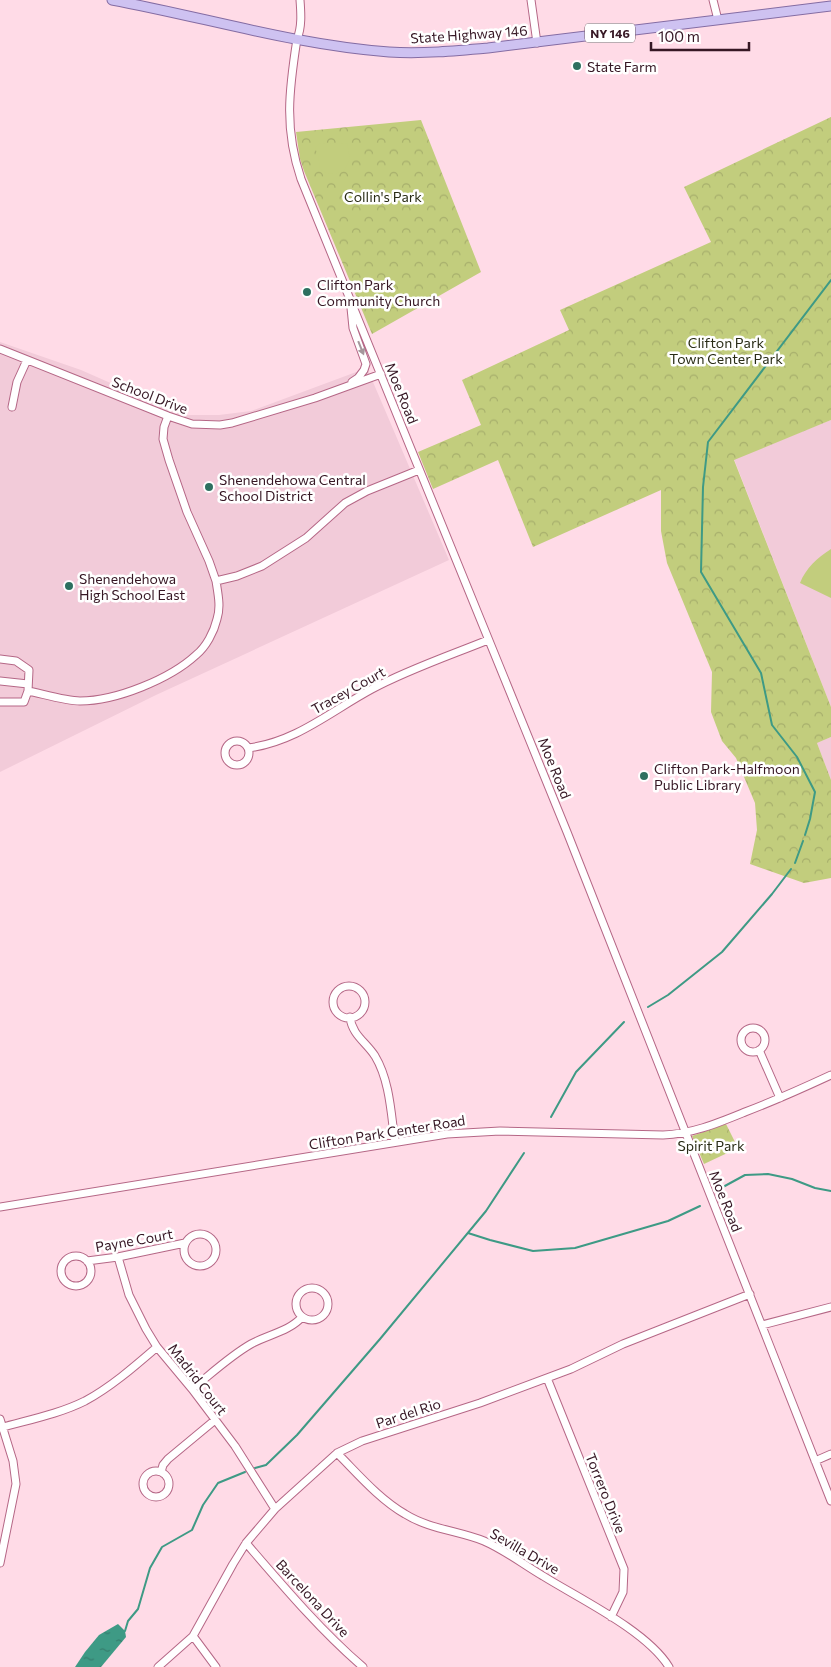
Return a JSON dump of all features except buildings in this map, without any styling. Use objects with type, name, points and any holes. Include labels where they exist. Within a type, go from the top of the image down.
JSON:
[{"type":"main road","name":"State Highway 146","points":[[112,0],[297,39],[363,49],[400,52],[448,52],[536,43],[831,6]]},
{"type":"street","name":"Moe Road","points":[[300,0],[300,32],[297,39],[289,95],[289,126],[294,158],[301,179],[576,856],[831,1501]]},
{"type":"street","points":[[531,0],[536,43]]},
{"type":"street","points":[[713,0],[718,20]]},
{"type":"street","points":[[340,390],[358,378],[366,364],[353,328],[350,300]]},
{"type":"street","name":"School Drive","points":[[0,349],[192,424],[220,425],[254,418],[340,390],[381,374]]},
{"type":"street","points":[[12,407],[17,382],[27,360]]},
{"type":"street","points":[[0,681],[80,701],[123,694],[138,689],[176,670],[196,655],[205,645],[217,619],[219,600],[216,582],[209,561],[187,512],[163,439],[164,427],[168,416]]},
{"type":"street","points":[[216,582],[238,576],[262,566],[306,538],[345,502],[419,470]]},
{"type":"street","name":"Tracey Court","points":[[248,748],[278,742],[299,733],[372,689],[488,640]]},
{"type":"street","points":[[0,659],[16,661],[29,670],[28,687],[24,702],[0,702]]},
{"type":"street","points":[[348,986],[359,989],[365,999],[360,1013],[350,1018],[337,1012],[333,1001],[338,991],[348,986]]},
{"type":"street","points":[[350,1018],[354,1031],[374,1055],[386,1084],[395,1142]]},
{"type":"street","points":[[759,1050],[780,1098]]},
{"type":"street","name":"Clifton Park Center Road","points":[[0,1207],[447,1134],[492,1131],[663,1135],[686,1133],[708,1127],[831,1076]]},
{"type":"street","name":"Payne Court","points":[[87,1261],[91,1272],[86,1283],[75,1286],[64,1281],[61,1270],[66,1260],[77,1256],[87,1261],[118,1257],[185,1244],[190,1237],[197,1234],[208,1236],[215,1245],[215,1256],[207,1265],[195,1266],[186,1259],[185,1244]]},
{"type":"street","name":"Madrid Court","points":[[118,1257],[134,1308],[157,1347],[235,1446],[275,1509]]},
{"type":"street","points":[[309,1289],[323,1293],[328,1302],[325,1313],[316,1320],[302,1317],[297,1307],[299,1296],[309,1289]]},
{"type":"street","name":"Par del Rio","points":[[158,1667],[193,1636],[246,1543],[275,1509],[337,1453],[362,1441],[480,1403],[571,1369],[623,1344],[750,1294]]},
{"type":"street","points":[[762,1325],[831,1307]]},
{"type":"street","points":[[192,1389],[250,1344],[296,1323],[302,1317]]},
{"type":"street","points":[[2,1428],[84,1402],[138,1364],[157,1347]]},
{"type":"street","name":"Torrero Drive","points":[[546,1378],[624,1568],[623,1592],[611,1617]]},
{"type":"street","points":[[0,1419],[13,1461],[16,1484],[0,1563]]},
{"type":"street","points":[[161,1472],[168,1459],[215,1420]]},
{"type":"street","name":"Sevilla Drive","points":[[337,1453],[393,1506],[406,1515],[419,1521],[460,1532],[487,1542],[622,1623],[656,1650],[669,1667]]},
{"type":"street","points":[[815,1461],[831,1454]]},
{"type":"street","name":"Barcelona Drive","points":[[246,1543],[309,1614],[363,1667]]},
{"type":"street","points":[[193,1636],[216,1667]]},
{"type":"shaded area","name":"Shenendehowa Central School District","points":[[0,342],[81,370],[183,415],[219,415],[251,411],[367,368],[449,560],[156,695],[0,772]]},
{"type":"shaded area","points":[[831,420],[831,707],[734,459]]},
{"type":"shaded area","points":[[831,737],[831,780],[817,743]]},
{"type":"green space","name":"Clifton Park Town Center Park","points":[[831,117],[831,420],[734,460],[831,707],[831,737],[817,743],[831,780],[831,878],[804,883],[750,864],[757,830],[755,803],[736,758],[722,741],[711,712],[712,672],[667,563],[661,531],[661,490],[533,547],[498,460],[433,489],[418,452],[481,425],[462,380],[569,330],[560,310],[711,242],[684,187]]},
{"type":"green space","name":"Collin's Park","points":[[421,120],[481,272],[372,334],[304,171],[300,159],[296,132]]},
{"type":"green space","points":[[347,143],[350,159],[344,171],[332,174],[320,169],[315,148],[319,144]]},
{"type":"green space","points":[[831,549],[831,598],[800,583],[812,564]]},
{"type":"green space","name":"Spirit Park","points":[[726,1124],[738,1148],[704,1164],[692,1136]]},
{"type":"water","points":[[118,1624],[125,1631],[126,1637],[101,1667],[75,1667],[99,1635]]},
{"type":"waterway","points":[[805,835],[815,792],[797,757],[772,725],[761,673],[701,572],[703,487],[708,442],[831,280]]},
{"type":"waterway","points":[[795,863],[803,841]]},
{"type":"waterway","points":[[648,1007],[668,995],[722,952],[791,869]]},
{"type":"waterway","points":[[551,1117],[576,1072],[624,1022]]},
{"type":"waterway","points":[[255,1468],[266,1465],[297,1435],[380,1339],[486,1211],[524,1153]]},
{"type":"waterway","points":[[723,1187],[745,1175],[768,1174],[831,1191]]},
{"type":"waterway","points":[[468,1233],[533,1251],[575,1248],[668,1221],[700,1206]]},
{"type":"waterway","points":[[125,1631],[128,1621],[138,1609],[150,1568],[162,1547],[192,1530],[203,1505],[218,1483],[245,1472]]},
{"type":"place","name":"State Farm","points":[[577,66]]},
{"type":"place","name":"Clifton Park Community Church","points":[[307,292]]},
{"type":"place","name":"Shenendehowa Central School District","points":[[209,487]]},
{"type":"place","name":"Shenendehowa High School East","points":[[69,586]]},
{"type":"place","name":"Clifton Park-Halfmoon Public Library","points":[[644,776]]}]
